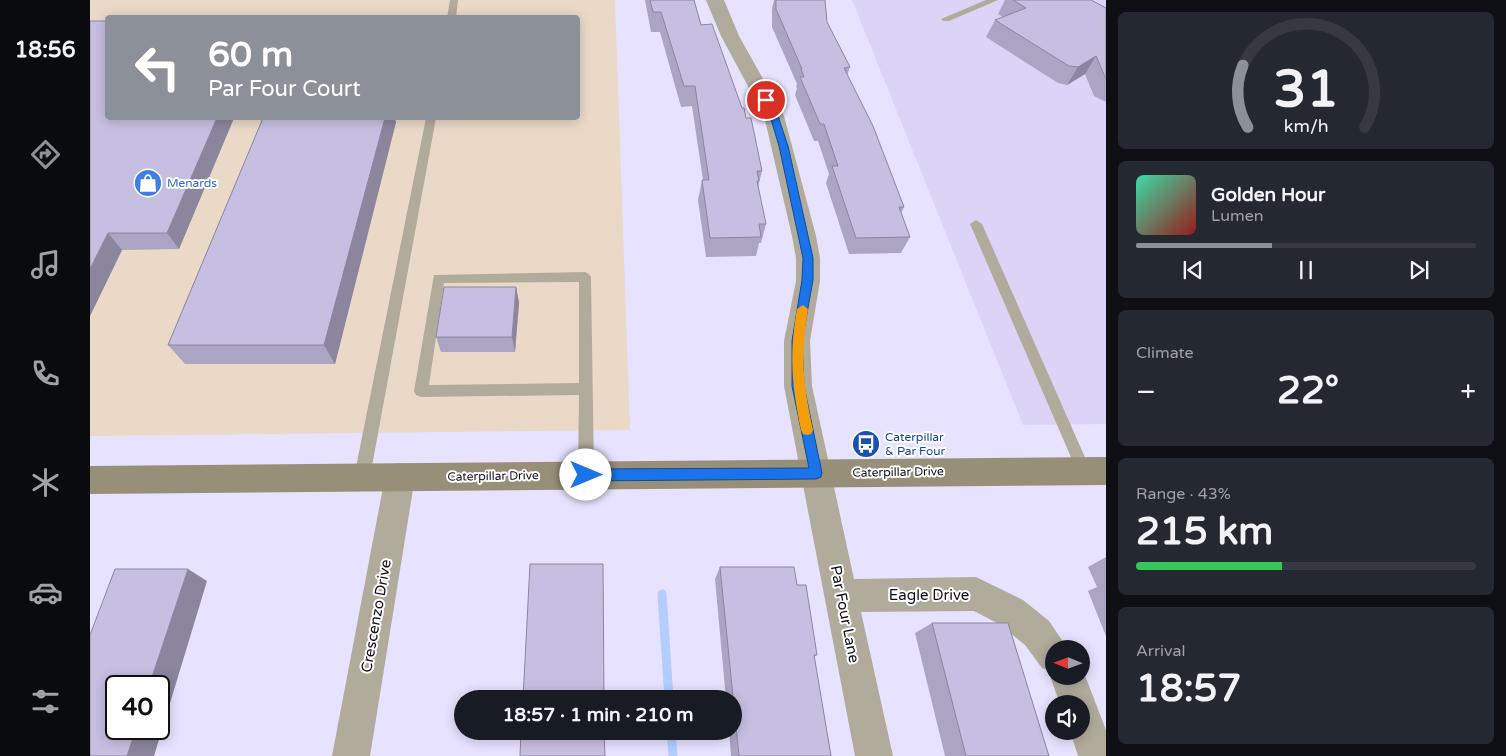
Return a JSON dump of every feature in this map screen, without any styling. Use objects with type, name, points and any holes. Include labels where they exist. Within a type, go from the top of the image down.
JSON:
[{"type":"street","name":"Par Four Lane","points":[[714,0],[730,36],[774,116],[804,236],[808,258],[808,280],[797,341],[798,386],[874,756]]},
{"type":"street","name":"Caterpillar Drive","points":[[90,480],[1095,471]]},
{"type":"street","name":"Crescenzo Drive","points":[[351,756],[400,477]]},
{"type":"street","name":"Eagle Drive","points":[[842,596],[976,594],[1010,612],[1024,622],[1037,633],[1045,644]]},
{"type":"street","points":[[1090,737],[1097,756]]},
{"type":"lane","points":[[452,15],[454,0]]},
{"type":"lane","points":[[946,19],[994,0]]},
{"type":"lane","points":[[362,477],[432,120]]},
{"type":"lane","points":[[976,224],[1095,471]]},
{"type":"lane","points":[[586,389],[421,390],[438,278],[585,277],[586,389],[586,475]]},
{"type":"shaded area","points":[[90,0],[615,0],[630,430],[90,436]]},
{"type":"shaded area","points":[[852,0],[1106,0],[1106,424],[1023,425]]},
{"type":"building","points":[[650,0],[694,0],[701,25],[712,24],[742,108],[744,108],[746,118],[751,118],[762,171],[757,171],[759,181],[757,181],[766,224],[759,224],[761,237],[710,238],[702,180],[709,180],[695,86],[684,86],[661,12],[653,12]]},
{"type":"building","points":[[776,0],[825,0],[827,22],[850,67],[844,68],[873,126],[904,207],[899,207],[910,237],[856,238],[832,166],[838,166],[824,124],[820,124],[800,77],[804,77],[802,69],[776,9]]},
{"type":"building","points":[[1013,0],[1091,0],[1106,8],[1106,79],[1096,56],[1078,67],[1069,66],[995,20],[1026,8]]},
{"type":"building","name":"Menards","points":[[90,21],[105,21],[105,120],[216,120],[167,233],[108,233],[90,269]]},
{"type":"building","points":[[262,120],[384,120],[324,345],[168,345]]},
{"type":"building","points":[[444,287],[516,287],[512,337],[436,337]]},
{"type":"building","points":[[530,564],[603,564],[604,690],[523,690]]},
{"type":"building","points":[[720,567],[794,567],[797,585],[806,585],[817,655],[814,655],[831,756],[739,756],[737,740],[742,740],[742,690],[732,690]]},
{"type":"building","points":[[115,569],[188,569],[153,675],[105,675],[105,740],[132,740],[127,756],[90,756],[90,635]]},
{"type":"building","points":[[932,623],[1008,623],[1049,756],[966,756]]},
{"type":"building","points":[[521,740],[604,740],[605,756],[520,756]]},
{"type":"waterway","points":[[662,594],[668,690]]},
{"type":"waterway","points":[[672,740],[673,756]]},
{"type":"slow traffic","points":[[803,309],[797,341],[798,386],[807,430]]},
{"type":"place","name":"Menards","points":[[148,183]]},
{"type":"place","name":"Caterpillar & Par Four","points":[[866,444]]},
{"type":"route","points":[[586,475],[816,473],[798,386],[797,341],[808,280],[808,258],[783,146],[774,116],[766,100]]}]
